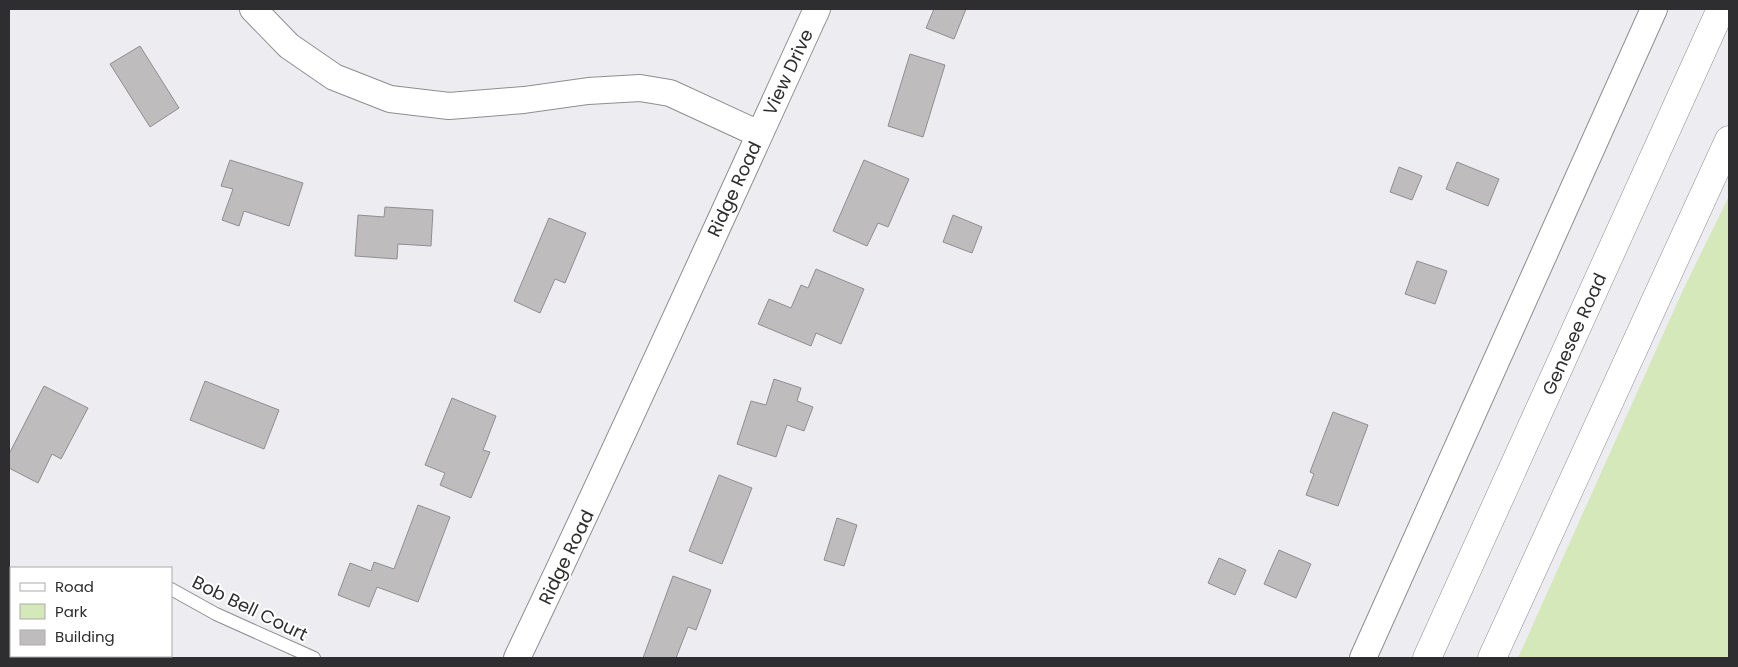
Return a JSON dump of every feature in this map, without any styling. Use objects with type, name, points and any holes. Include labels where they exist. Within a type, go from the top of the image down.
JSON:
[{"type":"main road","name":"Genesee Road","points":[[1427,658],[1721,9]]},
{"type":"main road","points":[[1492,658],[1729,140]]},
{"type":"street","name":"Ridge Road","points":[[253,9],[289,46],[334,77],[390,99],[449,106],[524,100],[588,91],[640,88],[670,93],[759,134],[600,485],[517,658]]},
{"type":"street","name":"View Drive","points":[[759,134],[817,9]]},
{"type":"street","points":[[1363,658],[1654,9]]},
{"type":"lane","name":"Bob Bell Court","points":[[172,591],[216,614],[314,658]]},
{"type":"green space","points":[[1729,196],[1729,658],[1518,658],[1683,290]]},
{"type":"building","points":[[934,9],[966,9],[954,39],[926,28]]},
{"type":"building","points":[[140,46],[179,108],[150,127],[110,64]]},
{"type":"building","points":[[910,54],[945,65],[923,137],[888,126]]},
{"type":"building","points":[[230,160],[303,183],[289,226],[244,211],[239,226],[222,220],[233,189],[221,186]]},
{"type":"building","points":[[864,160],[909,179],[888,227],[878,223],[867,246],[833,231]]},
{"type":"building","points":[[1457,162],[1499,179],[1488,206],[1446,189]]},
{"type":"building","points":[[1399,167],[1422,176],[1412,200],[1390,192]]},
{"type":"building","points":[[385,207],[433,210],[431,246],[398,244],[397,259],[355,256],[358,215],[384,217]]},
{"type":"building","points":[[953,215],[982,227],[972,253],[943,242]]},
{"type":"building","points":[[549,218],[586,233],[565,283],[555,279],[540,313],[514,301]]},
{"type":"building","points":[[1417,261],[1447,271],[1435,304],[1405,294]]},
{"type":"building","points":[[816,269],[864,289],[841,344],[816,333],[811,346],[758,324],[769,299],[791,308],[801,285],[808,288]]},
{"type":"building","points":[[774,379],[801,388],[797,401],[813,407],[804,431],[787,425],[776,457],[737,444],[751,401],[766,405]]},
{"type":"building","points":[[205,381],[279,410],[264,449],[190,420]]},
{"type":"building","points":[[44,386],[88,408],[61,459],[52,454],[38,483],[9,468],[9,454]]},
{"type":"building","points":[[452,398],[496,416],[483,450],[490,452],[471,498],[440,485],[445,473],[425,465]]},
{"type":"building","points":[[1333,412],[1368,425],[1338,506],[1306,495],[1314,474],[1310,472]]},
{"type":"building","points":[[719,475],[752,488],[722,564],[689,551]]},
{"type":"building","points":[[418,505],[450,517],[418,602],[377,587],[369,607],[338,595],[350,563],[371,571],[374,562],[394,569]]},
{"type":"building","points":[[837,518],[857,525],[844,566],[824,560]]},
{"type":"building","points":[[1279,550],[1311,564],[1296,598],[1264,584]]},
{"type":"building","points":[[1219,558],[1246,570],[1235,595],[1208,583]]},
{"type":"building","points":[[673,576],[711,590],[696,630],[688,627],[676,658],[643,658]]},
{"type":"building","points":[[10,648],[10,657],[24,658],[9,658]]}]
